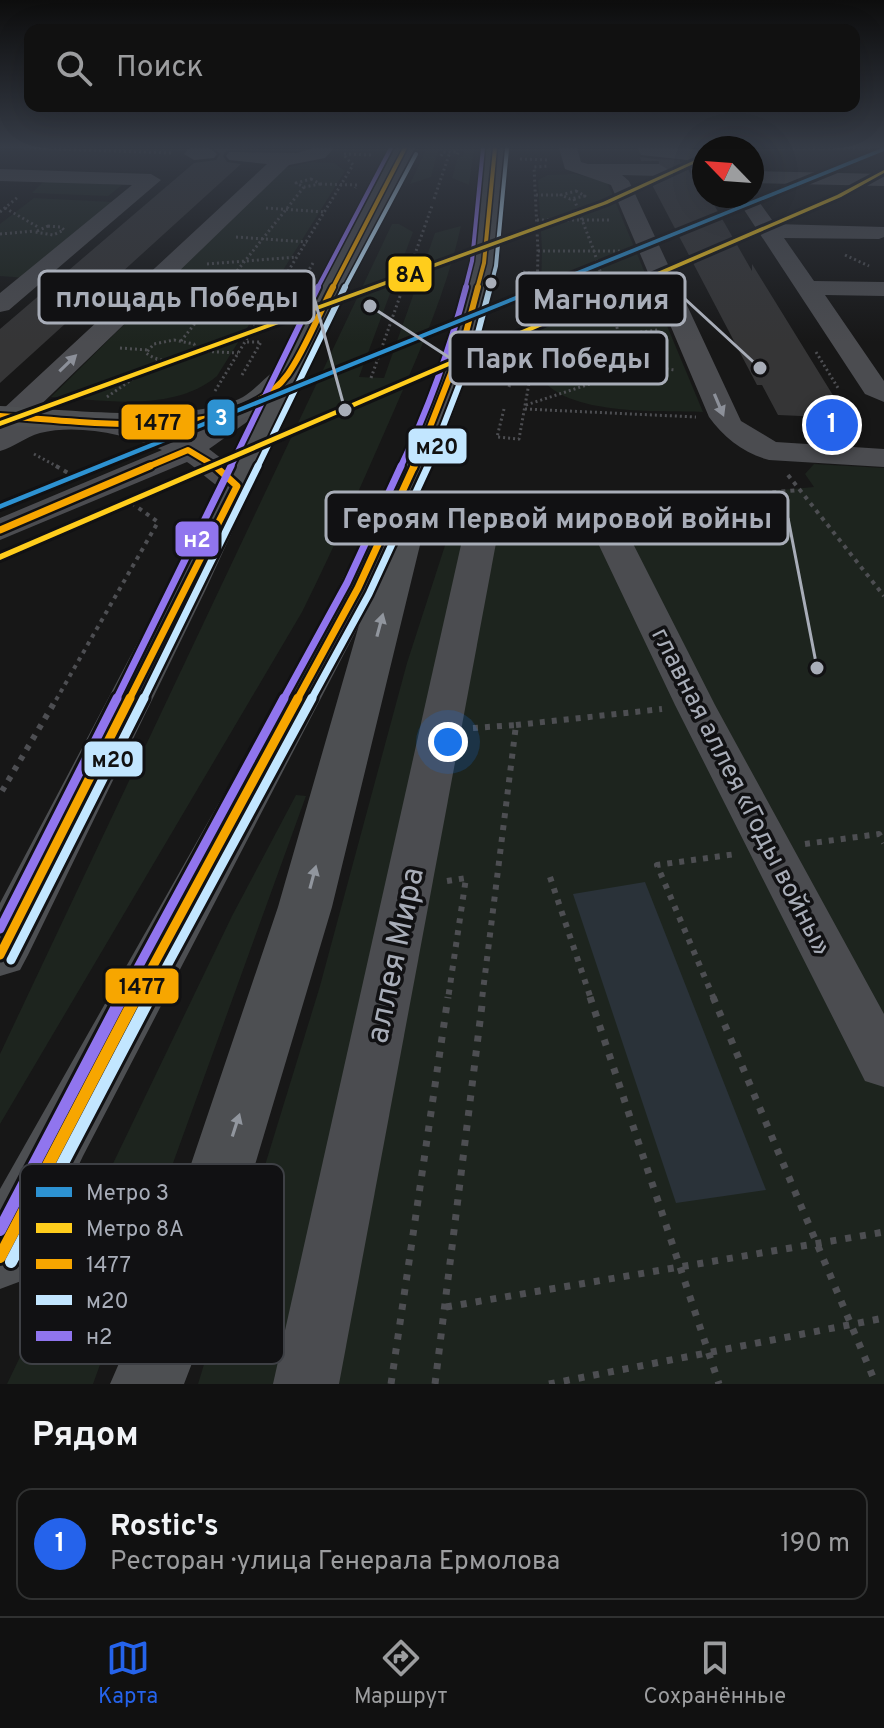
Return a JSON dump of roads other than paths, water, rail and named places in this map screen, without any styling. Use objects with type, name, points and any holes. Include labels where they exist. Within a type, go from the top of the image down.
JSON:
[{"type":"main road","points":[[0,955],[237,486],[363,213]]},
{"type":"main road","points":[[47,1164],[358,588],[430,433],[464,340],[484,263],[490,213]]},
{"type":"main road","points":[[5,426],[190,421],[227,416],[249,389],[287,375]]},
{"type":"main road","points":[[223,1164],[305,907],[430,433]]},
{"type":"main road","points":[[0,943],[29,898]]},
{"type":"main road","points":[[0,1257],[20,1217]]},
{"type":"main road","points":[[147,1384],[155,1364]]},
{"type":"street","points":[[5,297],[110,213]]},
{"type":"street","points":[[5,426],[228,213]]},
{"type":"street","points":[[633,213],[724,417],[741,435],[769,451],[884,458]]},
{"type":"street","points":[[761,213],[769,231],[875,388],[884,393]]},
{"type":"street","points":[[769,231],[882,232]]},
{"type":"street","points":[[808,288],[884,289]]},
{"type":"street","points":[[0,530],[188,450],[249,389]]},
{"type":"street","points":[[5,426],[107,425],[133,429],[188,450],[216,467],[237,486]]},
{"type":"street","name":"главная аллея «Годы войны»","points":[[605,510],[695,705],[884,1065]]},
{"type":"street","name":"аллея Мира","points":[[306,1384],[440,730],[490,522]]},
{"type":"metro line","name":"8А","points":[[0,424],[579,213]]},
{"type":"metro line","name":"3","points":[[0,507],[727,213]]},
{"type":"metro line","name":"8А","points":[[0,557],[800,213]]},
{"type":"place","name":"Парк Победы","points":[[370,306]]},
{"type":"place","name":"Магнолия","points":[[760,368]]},
{"type":"place","name":"площадь Победы","points":[[345,410]]},
{"type":"place","name":"Rostic's","points":[[832,425]]},
{"type":"place","name":"Героям Первой мировой войны","points":[[817,668]]}]
